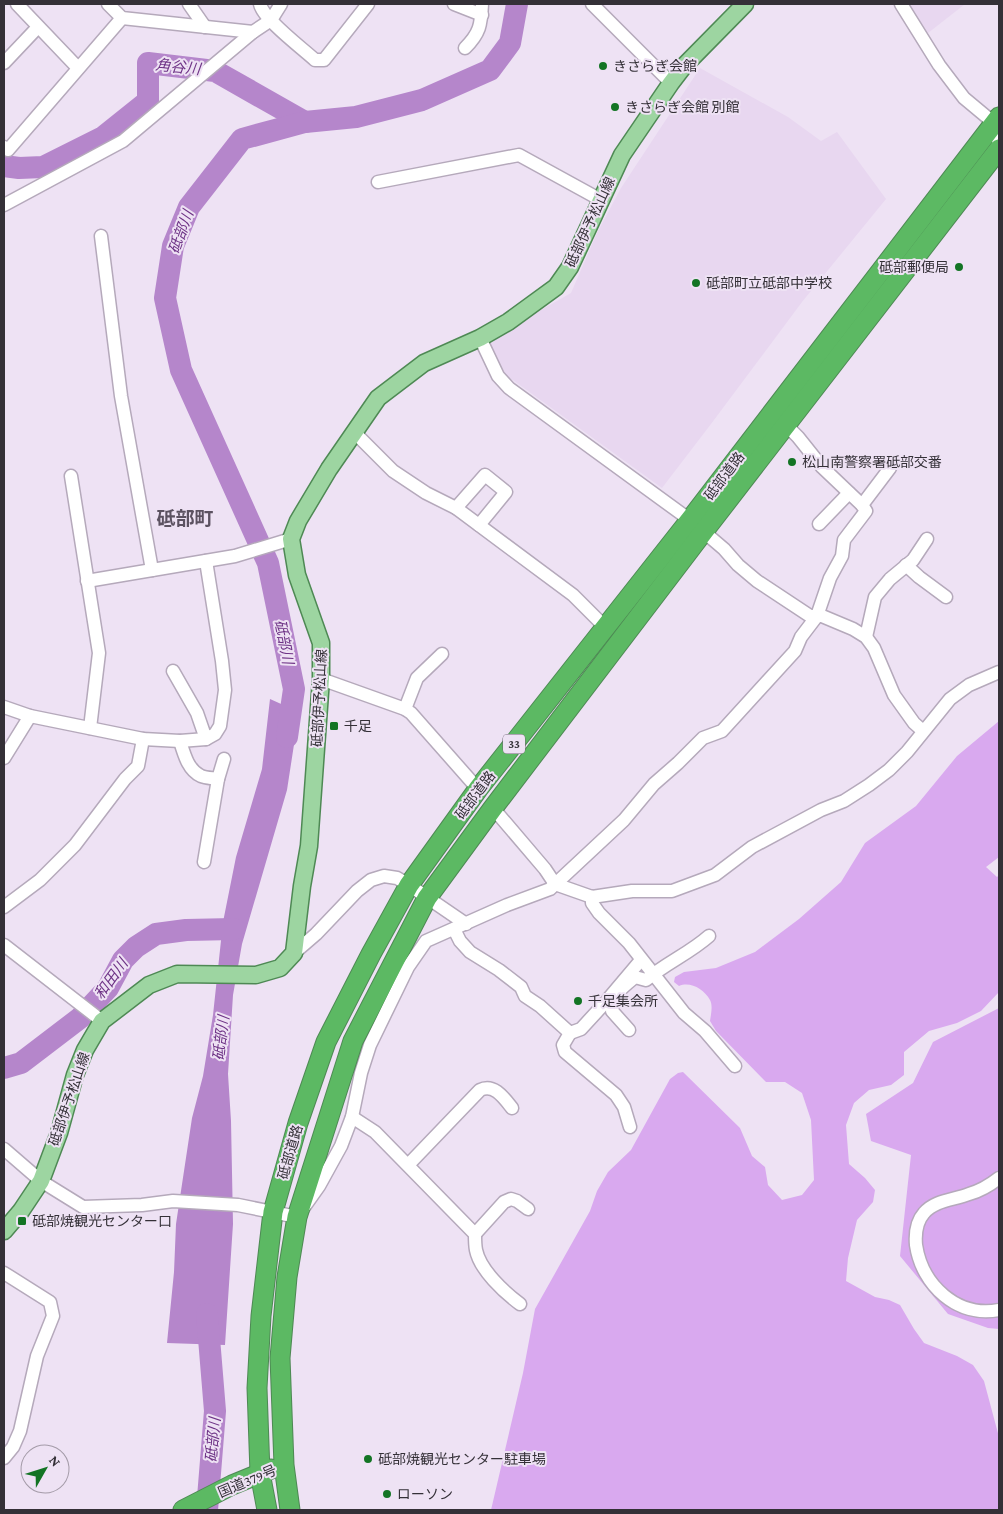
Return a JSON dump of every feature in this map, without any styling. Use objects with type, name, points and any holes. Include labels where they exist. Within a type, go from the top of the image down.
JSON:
[{"type":"highway","name":"砥部道路","points":[[290,1510],[284,1465],[280,1358],[287,1277],[297,1217],[353,1041],[427,898],[697,526],[997,120]]},
{"type":"highway","name":"砥部道路","points":[[267,1510],[260,1473],[257,1388],[261,1316],[273,1212],[298,1123],[326,1042],[409,885],[478,789],[606,628],[786,425],[999,149]]},
{"type":"highway","name":"国道379号","points":[[183,1510],[232,1485],[284,1465]]},
{"type":"main road","name":"砥部伊予松山線","points":[[4,1231],[41,1181],[59,1133],[84,1050],[100,1019],[149,985],[177,974],[256,975],[280,968],[294,953],[309,846],[322,679],[321,643],[296,575],[291,539],[298,521],[329,469],[378,398],[402,378],[424,363],[480,338],[508,322],[556,287],[570,267],[622,155],[684,66],[745,4]]},
{"type":"street","points":[[17,4],[78,68]]},
{"type":"street","points":[[108,4],[122,18],[253,32]]},
{"type":"street","points":[[189,4],[205,27]]},
{"type":"street","points":[[260,4],[262,10],[271,20],[315,60],[324,60],[368,4]]},
{"type":"street","points":[[4,205],[123,141],[253,32],[271,20],[281,4]]},
{"type":"street","points":[[454,4],[482,9],[479,30],[475,38],[465,48]]},
{"type":"street","points":[[592,4],[671,83]]},
{"type":"street","points":[[900,4],[939,65],[964,98],[997,120],[999,144]]},
{"type":"street","points":[[4,147],[8,150],[122,18]]},
{"type":"street","points":[[4,63],[38,27]]},
{"type":"street","points":[[378,182],[519,155],[601,200]]},
{"type":"street","points":[[101,236],[120,396],[152,570]]},
{"type":"street","points":[[480,338],[498,376],[509,388],[697,526],[724,549],[757,582],[810,616],[822,616],[853,629],[866,637],[874,648],[894,695],[914,723],[923,731]]},
{"type":"street","points":[[4,1149],[41,1181],[83,1207],[142,1205],[173,1201],[238,1205],[297,1217],[319,1186],[341,1146],[352,1117],[361,1073],[370,1045],[408,967],[426,941],[550,888],[555,884],[624,820],[654,784],[703,738],[722,732],[740,714],[795,651],[801,637],[817,616],[830,578],[842,556],[844,540],[866,511],[822,467],[786,425]]},
{"type":"street","points":[[354,432],[393,471],[426,493],[456,508],[573,595],[606,628]]},
{"type":"street","points":[[862,505],[890,468]]},
{"type":"street","points":[[456,508],[485,475],[506,492],[479,525]]},
{"type":"street","points":[[71,476],[99,653],[90,728]]},
{"type":"street","points":[[819,524],[849,493]]},
{"type":"street","points":[[87,581],[235,556],[291,539]]},
{"type":"street","points":[[866,637],[875,597],[890,579],[913,560],[927,539]]},
{"type":"street","points":[[4,706],[30,716],[143,739],[180,741],[206,739],[215,734],[220,726],[225,690],[206,561]]},
{"type":"street","points":[[906,565],[918,577],[946,597]]},
{"type":"street","points":[[405,709],[418,678],[442,654]]},
{"type":"street","points":[[173,671],[197,713],[206,739]]},
{"type":"street","points":[[493,808],[546,869],[555,884],[592,897],[632,891],[672,891],[715,875],[752,847],[821,810],[844,802],[870,785],[907,752],[950,699],[969,685],[999,672]]},
{"type":"street","points":[[322,679],[411,712],[478,789]]},
{"type":"street","points":[[4,758],[30,716]]},
{"type":"street","points":[[4,907],[40,880],[75,845],[125,779],[138,766],[143,739]]},
{"type":"street","points":[[180,741],[186,759],[193,769],[201,776],[218,779]]},
{"type":"street","points":[[204,862],[218,779],[224,759]]},
{"type":"street","points":[[294,953],[316,934],[357,891],[371,880],[384,876],[397,878],[427,898],[460,926],[460,941],[470,952],[521,987],[525,996],[540,1006],[570,1033]]},
{"type":"street","points":[[592,897],[592,903],[599,913],[628,943],[684,1013],[705,1031],[735,1066]]},
{"type":"street","points":[[628,1030],[612,1011],[612,1002],[622,988],[635,978],[646,980],[652,974],[698,946],[710,936]]},
{"type":"street","points":[[4,945],[100,1019]]},
{"type":"street","points":[[630,1127],[624,1107],[616,1095],[565,1052],[562,1045],[570,1033],[580,1029],[603,1005],[641,960]]},
{"type":"street","points":[[408,1164],[480,1090],[490,1087],[499,1093],[512,1108]]},
{"type":"street","points":[[352,1117],[375,1132],[475,1234],[476,1250],[480,1261],[495,1282],[520,1304]]},
{"type":"street","points":[[999,1178],[988,1186],[970,1194],[938,1203],[924,1212],[917,1224],[916,1240],[918,1258],[928,1279],[944,1296],[966,1309],[991,1312],[999,1310]]},
{"type":"street","points":[[475,1234],[504,1202],[511,1199],[528,1209]]},
{"type":"street","points":[[4,1273],[50,1302],[53,1316],[37,1356],[20,1430],[14,1447],[4,1458]]},
{"type":"shaded area","points":[[909,4],[965,4],[928,33]]},
{"type":"shaded area","name":"砥部町立砥部中学校","points":[[700,68],[788,117],[821,141],[837,132],[886,199],[802,302],[662,488],[506,375],[488,340],[571,293],[597,233],[621,188]]},
{"type":"shaded area","points":[[999,721],[999,857],[986,867],[997,877],[999,875],[999,992],[981,1011],[957,1023],[929,1031],[904,1052],[904,1075],[891,1085],[869,1090],[854,1103],[846,1125],[849,1164],[875,1190],[873,1202],[857,1220],[848,1258],[846,1281],[875,1297],[900,1305],[924,1343],[957,1356],[973,1365],[984,1381],[999,1437],[999,1510],[491,1510],[523,1373],[535,1309],[590,1211],[597,1191],[608,1172],[631,1150],[670,1079],[683,1072],[740,1128],[752,1156],[765,1167],[768,1185],[782,1200],[802,1195],[814,1180],[811,1120],[802,1093],[785,1082],[766,1082],[716,1031],[710,1021],[711,1005],[707,996],[700,989],[692,985],[679,986],[674,982],[675,977],[684,972],[716,968],[755,952],[799,919],[841,882],[865,843],[916,806],[957,756]]},
{"type":"shaded area","points":[[999,1008],[999,1329],[988,1328],[948,1314],[900,1256],[911,1155],[871,1141],[866,1114],[913,1083],[933,1042]]},
{"type":"water","points":[[270,699],[299,712],[287,790],[242,944],[233,995],[228,1074],[233,1224],[225,1345],[167,1343],[174,1272],[176,1224],[192,1118],[203,1076],[213,1015],[223,922],[236,857],[262,769]]},
{"type":"waterway","name":"砥部川","points":[[287,737],[294,689],[268,563],[181,370],[165,298],[173,246],[189,207],[242,139],[305,122],[356,117],[422,100],[490,70],[510,43],[517,4]]},
{"type":"waterway","name":"角谷川","points":[[4,166],[19,168],[43,167],[103,137],[148,101],[148,63],[215,71],[305,122]]},
{"type":"waterway","name":"和田川","points":[[4,1068],[21,1063],[80,1018],[108,988],[123,960],[136,947],[156,934],[186,930],[234,929]]},
{"type":"waterway","name":"砥部川","points":[[207,1314],[215,1411],[207,1510]]},
{"type":"place","name":"きさらぎ会館","points":[[603,66]]},
{"type":"place","name":"きさらぎ会館 別館","points":[[615,107]]},
{"type":"place","name":"砥部郵便局","points":[[959,267]]},
{"type":"place","name":"砥部町立砥部中学校","points":[[696,283]]},
{"type":"place","name":"松山南警察署砥部交番","points":[[792,462]]},
{"type":"place","name":"千足","points":[[334,726]]},
{"type":"place","name":"千足集会所","points":[[578,1001]]},
{"type":"place","name":"砥部焼観光センター口","points":[[22,1221]]},
{"type":"place","name":"砥部焼観光センター駐車場","points":[[368,1459]]},
{"type":"place","name":"ローソン","points":[[387,1494]]},
{"type":"district","name":"砥部町","points":[[185,518]]}]
